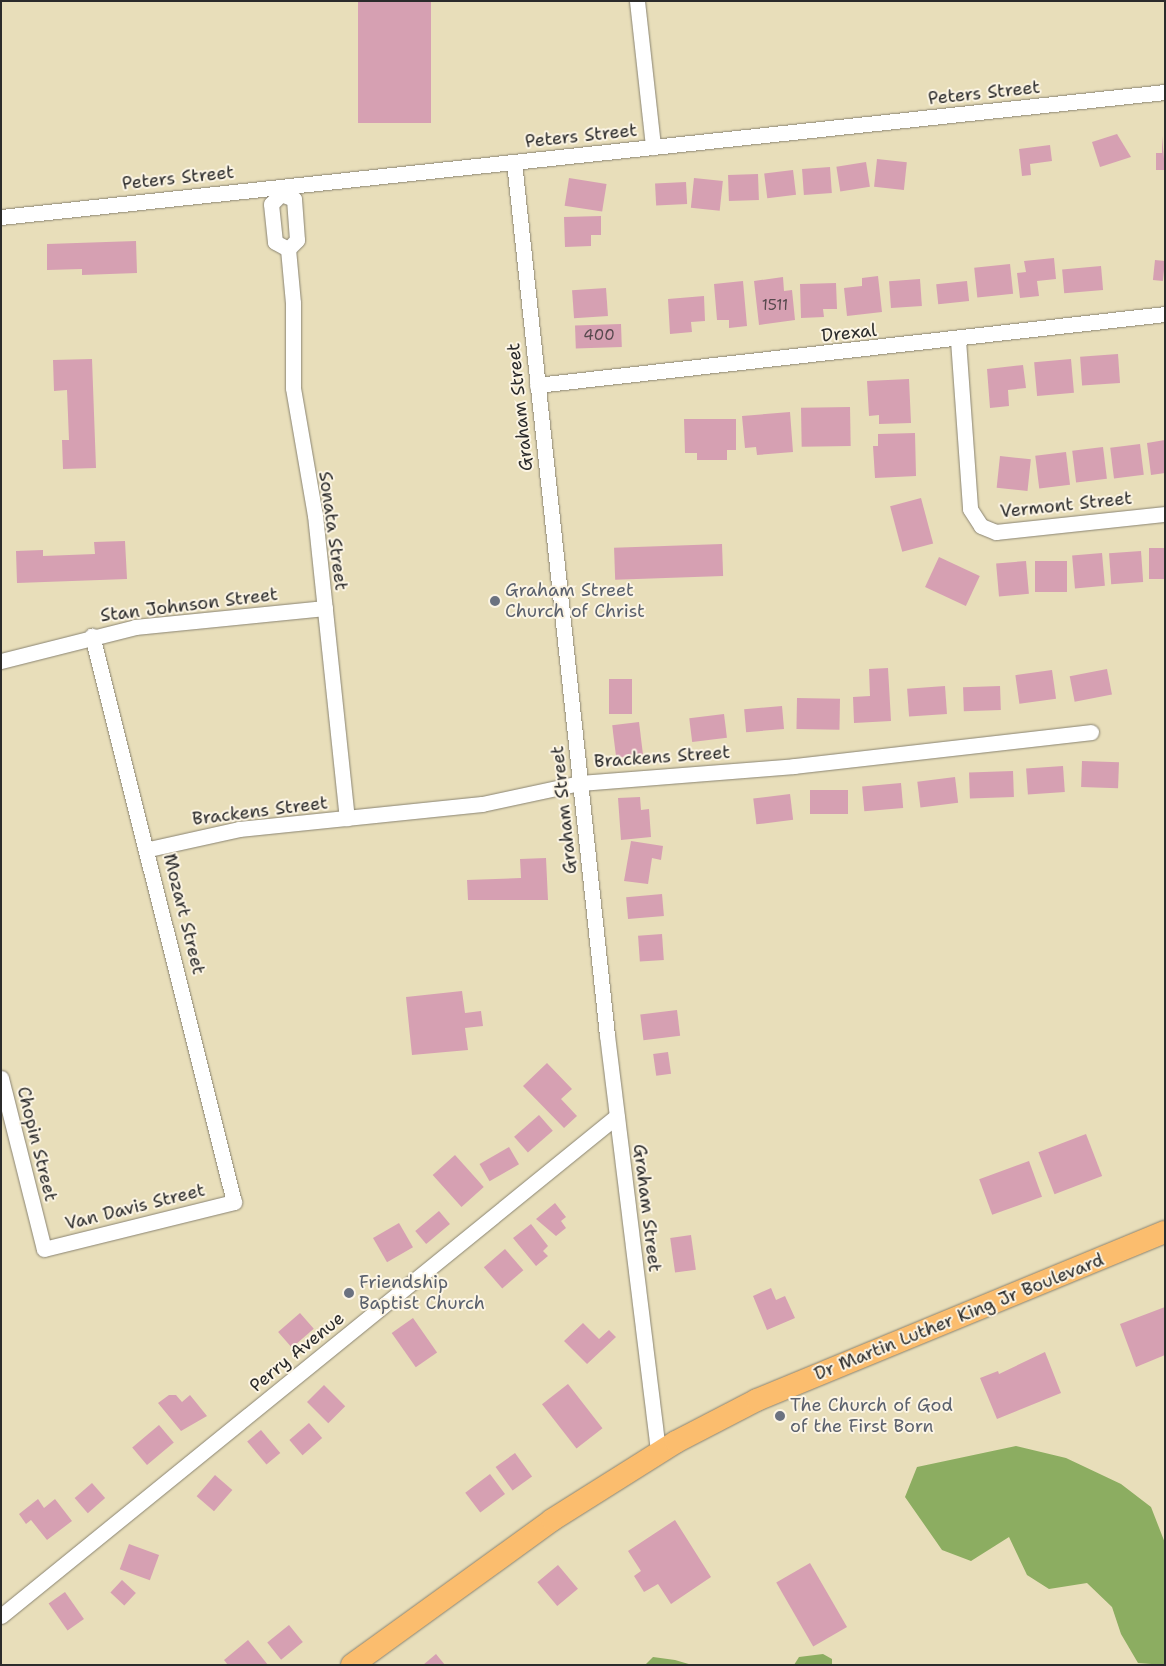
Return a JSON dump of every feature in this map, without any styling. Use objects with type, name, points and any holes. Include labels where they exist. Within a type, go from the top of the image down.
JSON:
[{"type":"main road","name":"Dr Martin Luther King Jr Boulevard","points":[[352,1665],[552,1520],[658,1453],[757,1400],[1165,1232]]},
{"type":"street","points":[[638,1],[653,147]]},
{"type":"street","name":"Peters Street","points":[[1,217],[281,190],[514,162],[1165,92]]},
{"type":"street","name":"Graham Street","points":[[514,162],[617,1116],[658,1453]]},
{"type":"street","points":[[281,190],[271,204],[275,242],[288,249]]},
{"type":"street","name":"Sonata Street","points":[[281,190],[294,199],[297,240],[288,249],[293,303],[293,388],[315,515],[347,818]]},
{"type":"street","name":"Drexal","points":[[537,385],[958,340],[1165,314]]},
{"type":"street","name":"Vermont Street","points":[[958,340],[970,510],[981,526],[996,532],[1165,514]]},
{"type":"street","name":"Stan Johnson Street","points":[[1,661],[92,636],[135,627],[325,608]]},
{"type":"street","name":"Mozart Street","points":[[92,636],[149,849],[234,1202]]},
{"type":"street","name":"Brackens Street","points":[[149,849],[228,831],[482,804],[580,782],[794,766],[1092,732]]},
{"type":"street","name":"Chopin Street","points":[[1,1078],[44,1249]]},
{"type":"street","name":"Perry Avenue","points":[[1,1616],[617,1116]]},
{"type":"street","name":"Van Davis Street","points":[[44,1249],[234,1202]]},
{"type":"green space","points":[[1016,1446],[1066,1458],[1121,1484],[1151,1507],[1165,1543],[1165,1665],[1138,1663],[1121,1634],[1112,1607],[1087,1583],[1049,1589],[1027,1575],[1009,1537],[971,1561],[942,1550],[905,1497],[917,1467]]},
{"type":"green space","points":[[823,1654],[832,1659],[832,1665],[794,1665],[799,1657]]},
{"type":"green space","points":[[653,1657],[675,1660],[692,1665],[645,1665]]},
{"type":"building","points":[[358,1],[431,1],[431,123],[358,123]]},
{"type":"building","points":[[1117,134],[1131,157],[1100,167],[1092,142]]},
{"type":"building","points":[[1162,136],[1165,170],[1156,170],[1156,153],[1162,153]]},
{"type":"building","points":[[1050,145],[1052,161],[1030,164],[1031,175],[1022,176],[1019,149]]},
{"type":"building","points":[[877,159],[907,162],[904,190],[874,187]]},
{"type":"building","points":[[866,162],[870,187],[840,191],[836,167]]},
{"type":"building","points":[[830,167],[832,193],[804,195],[802,169]]},
{"type":"building","points":[[793,170],[796,195],[767,198],[764,174]]},
{"type":"building","points":[[758,174],[759,200],[729,201],[728,175]]},
{"type":"building","points":[[569,178],[607,184],[602,212],[565,206]]},
{"type":"building","points":[[694,178],[723,181],[720,211],[691,208]]},
{"type":"building","points":[[686,182],[687,204],[656,206],[655,184]]},
{"type":"building","points":[[601,216],[601,235],[591,235],[591,246],[565,247],[564,217]]},
{"type":"building","points":[[136,241],[137,273],[82,275],[82,269],[47,270],[47,244]]},
{"type":"building","points":[[1054,258],[1056,279],[1037,281],[1039,296],[1020,298],[1017,273],[1026,272],[1024,261]]},
{"type":"building","points":[[1155,260],[1165,261],[1163,281],[1153,280]]},
{"type":"building","points":[[1010,264],[1013,294],[977,298],[974,268]]},
{"type":"building","points":[[1101,266],[1103,290],[1064,293],[1062,269]]},
{"type":"building","points":[[878,276],[882,312],[847,316],[844,288],[862,286],[862,278]]},
{"type":"building","points":[[783,277],[784,291],[792,290],[795,320],[759,325],[754,281]]},
{"type":"building","points":[[920,279],[922,306],[891,308],[889,281]]},
{"type":"building","points":[[743,281],[747,326],[729,328],[729,320],[717,320],[714,284]]},
{"type":"building","points":[[967,281],[969,301],[938,304],[936,284]]},
{"type":"building","points":[[836,283],[837,309],[823,309],[824,317],[801,318],[800,284]]},
{"type":"building","points":[[606,288],[608,316],[574,318],[572,290]]},
{"type":"building","points":[[704,296],[705,321],[691,322],[692,332],[670,334],[668,299]]},
{"type":"building","points":[[621,324],[622,347],[576,349],[575,326]]},
{"type":"building","points":[[1118,354],[1120,383],[1082,386],[1080,357]]},
{"type":"building","points":[[92,359],[96,468],[63,469],[62,440],[69,440],[67,390],[54,391],[53,360]]},
{"type":"building","points":[[1071,359],[1074,393],[1037,396],[1034,362]]},
{"type":"building","points":[[1023,365],[1026,388],[1008,390],[1009,406],[990,408],[987,369]]},
{"type":"building","points":[[909,379],[911,423],[879,424],[879,415],[869,416],[867,381]]},
{"type":"building","points":[[850,407],[851,446],[802,447],[801,408]]},
{"type":"building","points":[[790,412],[793,452],[757,455],[756,447],[745,448],[742,416]]},
{"type":"building","points":[[684,419],[736,419],[736,450],[727,450],[727,460],[697,460],[697,453],[685,453]]},
{"type":"building","points":[[915,433],[916,476],[875,478],[873,446],[878,446],[878,434]]},
{"type":"building","points":[[1165,440],[1165,473],[1151,475],[1147,443]]},
{"type":"building","points":[[1140,444],[1144,475],[1114,478],[1110,448]]},
{"type":"building","points":[[1103,447],[1107,479],[1076,483],[1072,451]]},
{"type":"building","points":[[1066,452],[1070,485],[1039,489],[1035,456]]},
{"type":"building","points":[[1000,456],[1031,459],[1027,491],[997,488]]},
{"type":"building","points":[[921,498],[933,543],[902,552],[890,506]]},
{"type":"building","points":[[125,541],[127,579],[17,583],[16,551],[43,550],[43,556],[95,554],[94,542]]},
{"type":"building","points":[[722,544],[723,576],[615,580],[614,548]]},
{"type":"building","points":[[1149,548],[1165,548],[1165,579],[1149,579]]},
{"type":"building","points":[[1141,551],[1143,582],[1111,584],[1109,553]]},
{"type":"building","points":[[1102,553],[1105,586],[1075,588],[1072,556]]},
{"type":"building","points":[[939,557],[980,576],[966,606],[925,587]]},
{"type":"building","points":[[1026,561],[1029,594],[999,596],[996,564]]},
{"type":"building","points":[[1035,561],[1067,561],[1067,592],[1035,592]]},
{"type":"building","points":[[888,668],[891,721],[854,723],[853,697],[870,696],[869,669]]},
{"type":"building","points":[[1107,669],[1112,695],[1075,702],[1070,676]]},
{"type":"building","points":[[1052,670],[1056,699],[1019,704],[1015,675]]},
{"type":"building","points":[[609,679],[632,679],[632,714],[609,714]]},
{"type":"building","points":[[945,686],[947,714],[909,717],[907,689]]},
{"type":"building","points":[[1000,686],[1001,710],[964,711],[963,687]]},
{"type":"building","points":[[797,698],[840,699],[839,730],[796,729]]},
{"type":"building","points":[[782,706],[784,729],[746,732],[744,709]]},
{"type":"building","points":[[724,714],[727,738],[692,742],[689,718]]},
{"type":"building","points":[[639,722],[643,755],[616,758],[612,725]]},
{"type":"building","points":[[1082,761],[1119,762],[1118,788],[1081,787]]},
{"type":"building","points":[[1063,766],[1065,792],[1028,795],[1026,769]]},
{"type":"building","points":[[1013,771],[1014,797],[970,799],[969,773]]},
{"type":"building","points":[[955,777],[958,803],[920,807],[917,782]]},
{"type":"building","points":[[901,783],[903,808],[864,811],[862,786]]},
{"type":"building","points":[[810,790],[848,790],[848,814],[810,814]]},
{"type":"building","points":[[790,794],[793,820],[756,824],[753,799]]},
{"type":"building","points":[[640,797],[641,810],[649,809],[651,837],[621,840],[618,798]]},
{"type":"building","points":[[631,841],[663,846],[661,860],[652,858],[648,884],[624,881]]},
{"type":"building","points":[[546,858],[548,900],[468,900],[467,880],[521,878],[520,859]]},
{"type":"building","points":[[662,894],[664,916],[628,919],[626,897]]},
{"type":"building","points":[[662,934],[664,960],[640,962],[638,936]]},
{"type":"building","points":[[462,991],[465,1013],[481,1011],[483,1026],[465,1028],[468,1050],[412,1055],[406,997]]},
{"type":"building","points":[[677,1010],[680,1036],[643,1040],[640,1015]]},
{"type":"building","points":[[668,1052],[671,1074],[656,1076],[653,1054]]},
{"type":"building","points":[[547,1063],[572,1089],[561,1099],[577,1116],[564,1128],[523,1086]]},
{"type":"building","points":[[539,1115],[553,1131],[528,1152],[514,1137]]},
{"type":"building","points":[[1086,1134],[1102,1176],[1055,1194],[1038,1152]]},
{"type":"building","points":[[509,1147],[519,1164],[490,1181],[480,1164]]},
{"type":"building","points":[[455,1155],[484,1187],[461,1207],[433,1175]]},
{"type":"building","points":[[1029,1161],[1042,1197],[992,1215],[979,1179]]},
{"type":"building","points":[[555,1203],[566,1217],[561,1221],[566,1228],[556,1236],[536,1219]]},
{"type":"building","points":[[439,1211],[450,1224],[426,1244],[415,1231]]},
{"type":"building","points":[[399,1223],[413,1247],[387,1262],[373,1238]]},
{"type":"building","points":[[531,1224],[548,1246],[543,1251],[548,1256],[536,1266],[513,1238]]},
{"type":"building","points":[[691,1235],[696,1270],[675,1273],[670,1238]]},
{"type":"building","points":[[505,1249],[523,1270],[502,1289],[484,1267]]},
{"type":"building","points":[[771,1288],[776,1300],[785,1296],[795,1318],[767,1330],[753,1296]]},
{"type":"building","points":[[1165,1307],[1165,1355],[1136,1367],[1120,1324]]},
{"type":"building","points":[[300,1313],[314,1329],[292,1348],[278,1332]]},
{"type":"building","points":[[413,1318],[437,1352],[416,1367],[392,1333]]},
{"type":"building","points":[[583,1323],[599,1339],[609,1330],[616,1337],[587,1364],[564,1341]]},
{"type":"building","points":[[1045,1352],[1061,1393],[997,1419],[980,1378],[998,1371],[999,1374]]},
{"type":"building","points":[[568,1384],[602,1428],[576,1448],[542,1404]]},
{"type":"building","points":[[324,1385],[345,1406],[328,1423],[307,1402]]},
{"type":"building","points":[[169,1395],[176,1395],[182,1402],[190,1395],[207,1416],[181,1431],[158,1403]]},
{"type":"building","points":[[309,1423],[322,1438],[302,1455],[289,1440]]},
{"type":"building","points":[[159,1425],[174,1443],[147,1465],[132,1447]]},
{"type":"building","points":[[261,1430],[280,1453],[266,1465],[247,1442]]},
{"type":"building","points":[[515,1453],[532,1476],[513,1491],[496,1467]]},
{"type":"building","points":[[490,1474],[505,1494],[480,1513],[465,1493]]},
{"type":"building","points":[[215,1475],[232,1490],[214,1511],[197,1496]]},
{"type":"building","points":[[92,1483],[105,1498],[88,1513],[75,1498]]},
{"type":"building","points":[[38,1499],[44,1508],[55,1499],[72,1521],[47,1540],[31,1520],[26,1524],[19,1514]]},
{"type":"building","points":[[675,1520],[711,1577],[671,1604],[658,1584],[644,1592],[634,1576],[641,1571],[628,1551]]},
{"type":"building","points":[[129,1544],[159,1555],[150,1580],[120,1569]]},
{"type":"building","points":[[810,1563],[847,1627],[813,1647],[776,1582]]},
{"type":"building","points":[[558,1565],[578,1589],[557,1606],[537,1582]]},
{"type":"building","points":[[122,1580],[136,1593],[124,1605],[110,1592]]},
{"type":"building","points":[[65,1592],[84,1619],[68,1631],[49,1603]]},
{"type":"building","points":[[289,1625],[303,1642],[281,1660],[267,1643]]},
{"type":"building","points":[[248,1640],[268,1665],[228,1665],[224,1660]]},
{"type":"building","points":[[436,1654],[445,1665],[423,1665]]},
{"type":"place","name":"Graham Street Church of Christ","points":[[495,601]]},
{"type":"place","name":"Friendship Baptist Church","points":[[349,1293]]},
{"type":"place","name":"The Church of God of the First Born","points":[[780,1416]]}]
